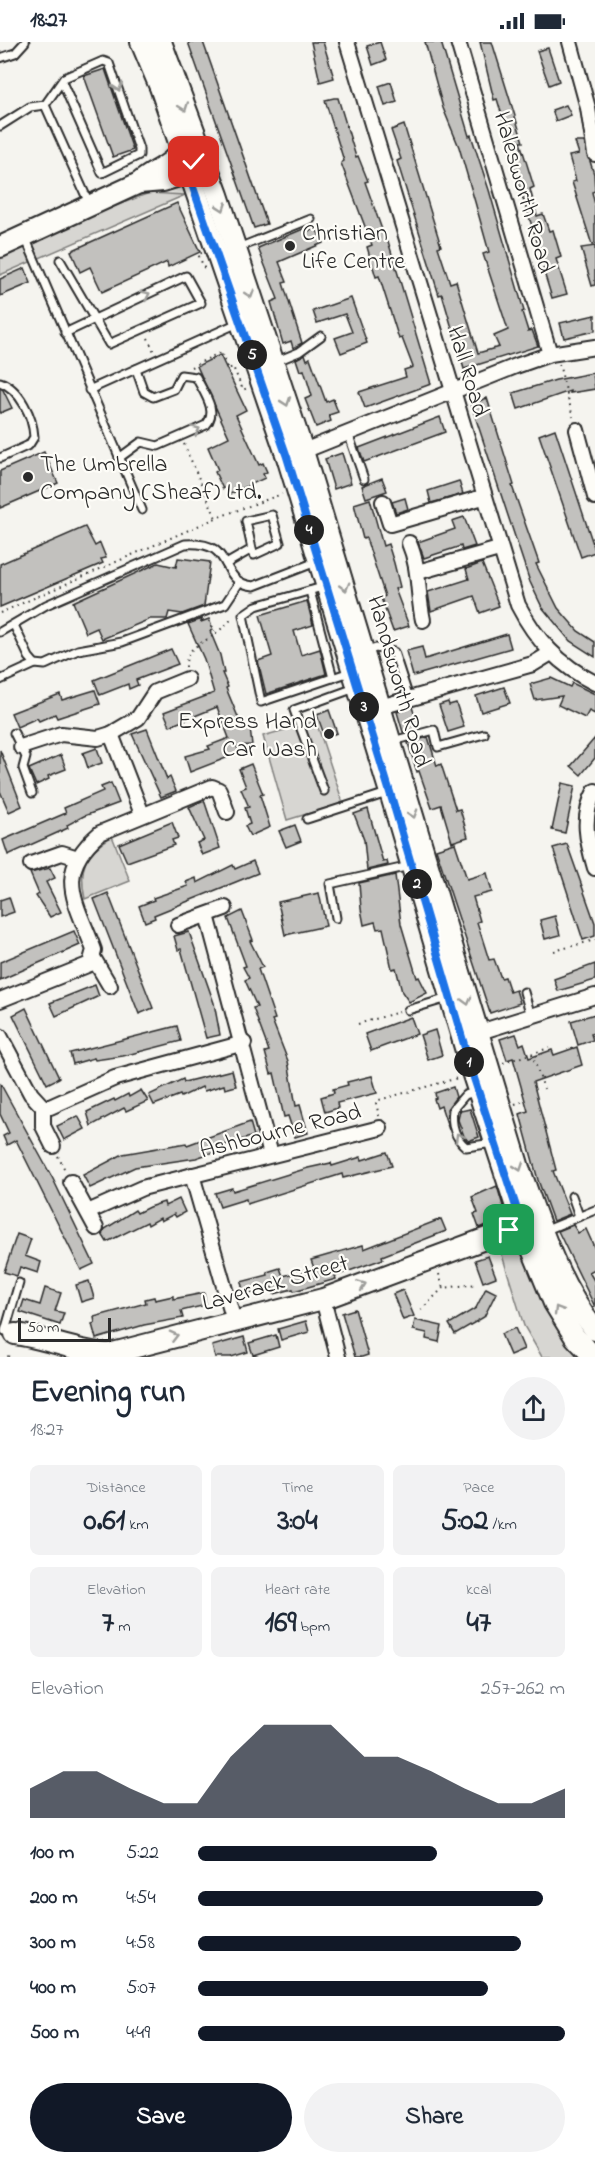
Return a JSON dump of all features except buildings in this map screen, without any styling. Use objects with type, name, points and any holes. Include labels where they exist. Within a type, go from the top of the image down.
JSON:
[{"type":"main road","name":"Handsworth Road","points":[[141,42],[160,87],[240,322],[295,454]]},
{"type":"main road","name":"Handsworth Road","points":[[161,42],[273,363],[295,454],[327,558],[364,652],[372,709],[392,782],[469,1035],[490,1092],[522,1225],[554,1303],[575,1337],[594,1356]]},
{"type":"main road","points":[[139,183],[163,181],[188,173],[194,162],[194,132]]},
{"type":"main road","points":[[0,247],[139,183],[150,172],[174,160],[181,150]]},
{"type":"main road","name":"Handsworth Road","points":[[327,558],[318,588],[355,679],[390,742],[392,782],[412,866],[450,997],[469,1035],[490,1092]]},
{"type":"main road","name":"Handsworth Road","points":[[502,1140],[572,1296],[595,1330]]},
{"type":"main road","points":[[522,1225],[536,1227],[542,1232]]},
{"type":"main road","name":"Laverack Street","points":[[7,1332],[38,1337],[99,1353],[124,1353],[234,1321],[323,1299],[522,1225]]},
{"type":"main road","points":[[7,1332],[70,1357]]},
{"type":"street","name":"Hall Road","points":[[347,42],[483,497],[518,605],[530,628],[551,653],[595,683]]},
{"type":"street","name":"Halesworth Road","points":[[458,42],[553,354]]},
{"type":"street","points":[[570,42],[588,108],[595,154]]},
{"type":"street","points":[[295,454],[553,354],[595,347]]},
{"type":"street","points":[[577,430],[595,497]]},
{"type":"street","points":[[384,502],[390,524],[483,497]]},
{"type":"street","points":[[409,543],[417,562],[417,595],[423,620]]},
{"type":"street","points":[[418,572],[499,549]]},
{"type":"street","points":[[372,709],[533,664],[551,653]]},
{"type":"street","points":[[21,747],[61,734],[94,738],[111,734],[138,718],[155,692],[187,679]]},
{"type":"street","points":[[111,734],[142,814]]},
{"type":"street","points":[[110,986],[94,959],[94,950],[73,900],[73,873],[78,858],[87,845],[100,833],[212,787],[219,789],[227,812]]},
{"type":"street","points":[[595,791],[586,814],[586,831],[595,868]]},
{"type":"street","points":[[31,864],[62,853],[78,858]]},
{"type":"street","points":[[178,925],[225,908]]},
{"type":"street","points":[[207,915],[272,1155]]},
{"type":"street","points":[[0,1000],[90,964],[94,959]]},
{"type":"street","points":[[469,1035],[595,996]]},
{"type":"street","points":[[0,1036],[31,1094],[43,1107],[43,1126],[52,1146]]},
{"type":"street","points":[[43,1107],[50,1107],[115,1078],[243,1043]]},
{"type":"street","name":"Ashbourne Road","points":[[88,1212],[130,1192],[380,1128]]},
{"type":"street","name":"Ashbourne Road","points":[[192,1175],[234,1321]]},
{"type":"street","points":[[71,1182],[96,1228]]},
{"type":"street","points":[[323,1299],[338,1357]]},
{"type":"lane","points":[[0,58],[15,52],[25,42]]},
{"type":"lane","points":[[0,126],[22,111],[45,105],[64,78],[103,61],[110,63],[139,155],[102,173],[62,82]]},
{"type":"lane","points":[[45,105],[90,206]]},
{"type":"lane","points":[[235,249],[311,219]]},
{"type":"lane","points":[[24,236],[142,510]]},
{"type":"lane","points":[[60,260],[93,319],[109,344],[201,303],[186,276],[93,319],[65,333]]},
{"type":"lane","points":[[89,390],[240,322]]},
{"type":"lane","points":[[273,363],[299,352],[321,336]]},
{"type":"lane","points":[[119,459],[141,442],[158,446],[206,425],[213,412],[196,377],[181,375],[174,389],[153,397],[144,392],[136,369]]},
{"type":"lane","points":[[0,382],[13,389],[24,404],[34,437],[30,445],[0,458]]},
{"type":"lane","points":[[348,433],[364,479]]},
{"type":"lane","points":[[272,515],[280,543],[254,555],[252,549],[246,521],[272,515]]},
{"type":"lane","points":[[0,632],[46,604],[185,544],[206,545],[215,549],[235,580],[254,586],[327,558]]},
{"type":"lane","points":[[226,564],[252,549]]},
{"type":"lane","points":[[0,680],[35,664],[45,665],[78,650],[122,642],[225,604],[239,583]]},
{"type":"lane","points":[[333,678],[318,588],[256,606],[243,615],[261,702],[333,678],[355,679]]},
{"type":"lane","points":[[14,625],[29,657],[35,664]]},
{"type":"lane","points":[[364,652],[376,648],[394,652],[409,699]]},
{"type":"lane","points":[[324,791],[294,710],[355,679]]},
{"type":"lane","points":[[390,742],[434,730],[438,747],[484,734]]},
{"type":"lane","points":[[14,733],[26,757],[23,768],[32,793]]},
{"type":"lane","points":[[307,819],[392,782]]},
{"type":"lane","points":[[336,918],[330,884],[412,866]]},
{"type":"lane","points":[[524,992],[531,1016]]},
{"type":"lane","points":[[408,1010],[450,997]]},
{"type":"lane","points":[[490,1092],[470,1092],[458,1102],[453,1110],[454,1128],[459,1142],[466,1148],[502,1140]]},
{"type":"lane","points":[[572,1196],[579,1216]]},
{"type":"lane","points":[[542,1232],[595,1210]]},
{"type":"lane","points":[[7,1332],[19,1283]]},
{"type":"path","points":[[144,330],[150,344]]},
{"type":"path","points":[[191,369],[192,366],[221,352],[228,369],[233,367],[243,390],[249,387]]},
{"type":"path","points":[[553,354],[577,430]]},
{"type":"path","points":[[181,436],[216,518]]},
{"type":"path","points":[[0,613],[216,518],[289,492]]},
{"type":"path","points":[[554,951],[595,940]]},
{"type":"path","points":[[358,1024],[408,1010]]},
{"type":"path","points":[[500,1064],[549,1048]]},
{"type":"path","points":[[532,1054],[544,1089]]},
{"type":"path","points":[[380,1128],[376,1103],[379,1100],[446,1080],[524,1101]]},
{"type":"path","points":[[52,1146],[71,1182]]},
{"type":"path","points":[[421,1310],[443,1288],[477,1284]]},
{"type":"shaded area","points":[[149,193],[185,195],[0,275],[0,253],[38,242],[40,235]]},
{"type":"shaded area","points":[[316,721],[343,803],[287,820],[263,736]]},
{"type":"shaded area","points":[[112,836],[130,881],[85,899],[82,878],[86,862],[95,849]]},
{"type":"shaded area","points":[[515,1236],[521,1239],[580,1357],[542,1357],[524,1326],[498,1242]]},
{"type":"place","name":"Christian Life Centre","points":[[290,246]]},
{"type":"place","name":"The Umbrella Company (Sheaf) Ltd.","points":[[28,477]]},
{"type":"place","name":"Express Hand Car Wash","points":[[329,734]]},
{"type":"route","points":[[194,162],[188,173],[287,457],[392,799],[473,1075],[522,1225],[509,1230]]}]
